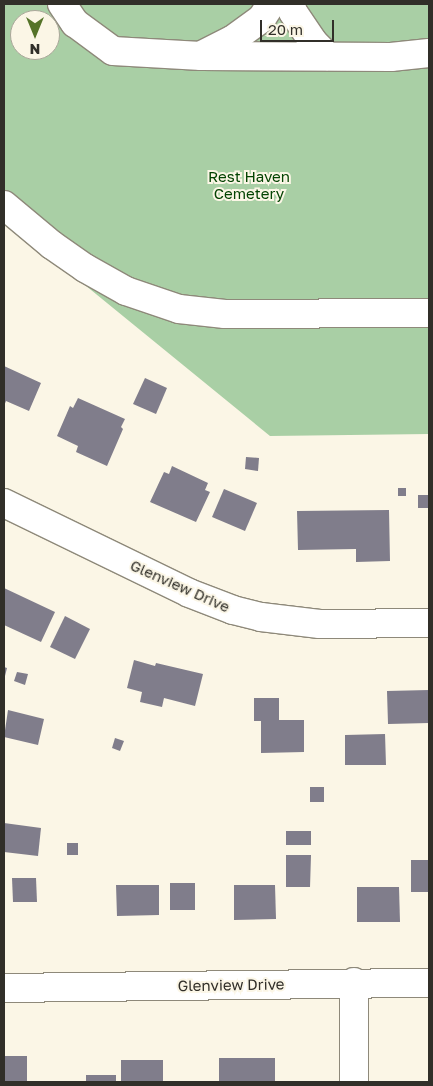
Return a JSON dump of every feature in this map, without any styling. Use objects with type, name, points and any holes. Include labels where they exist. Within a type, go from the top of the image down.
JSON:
[{"type":"street","points":[[62,4],[75,23],[113,51],[200,56],[391,57],[429,53]]},
{"type":"street","points":[[200,56],[232,40],[255,24],[262,18],[271,4]]},
{"type":"street","points":[[290,4],[292,12],[313,42],[328,56]]},
{"type":"street","points":[[4,205],[52,245],[85,268],[126,291],[179,309],[225,314],[429,312]]},
{"type":"street","name":"Glenview Drive","points":[[4,502],[189,593],[232,610],[261,617],[320,624],[429,623]]},
{"type":"street","points":[[354,982],[354,1082]]},
{"type":"street","name":"Glenview Drive","points":[[4,988],[354,982],[429,983]]},
{"type":"green space","name":"Rest Haven Cemetery","points":[[4,4],[429,4],[429,434],[270,436],[4,219]]},
{"type":"building","points":[[4,366],[41,383],[29,411],[6,401],[4,406]]},
{"type":"building","points":[[145,378],[167,388],[156,414],[133,404]]},
{"type":"building","points":[[78,398],[125,419],[121,427],[123,429],[107,466],[76,452],[78,446],[57,436],[70,406],[73,408]]},
{"type":"building","points":[[246,457],[259,458],[258,471],[245,469]]},
{"type":"building","points":[[172,466],[208,483],[205,490],[210,492],[196,522],[150,502],[164,472],[169,474]]},
{"type":"building","points":[[398,488],[406,488],[406,496],[398,496]]},
{"type":"building","points":[[224,489],[257,503],[245,531],[212,517]]},
{"type":"building","points":[[418,495],[429,495],[429,508],[418,508]]},
{"type":"building","points":[[389,510],[390,561],[356,562],[356,549],[298,550],[297,511]]},
{"type":"building","points":[[4,588],[55,612],[41,642],[4,625]]},
{"type":"building","points":[[65,616],[90,629],[75,659],[50,647]]},
{"type":"building","points":[[134,660],[155,666],[156,663],[203,674],[195,706],[164,698],[162,707],[140,702],[142,692],[127,688]]},
{"type":"building","points":[[4,667],[7,668],[4,680]]},
{"type":"building","points":[[17,672],[28,674],[25,685],[14,681]]},
{"type":"building","points":[[429,690],[429,723],[388,724],[387,691]]},
{"type":"building","points":[[254,698],[279,698],[279,720],[304,720],[304,752],[261,753],[261,721],[254,721]]},
{"type":"building","points":[[8,710],[44,719],[38,745],[4,737]]},
{"type":"building","points":[[385,734],[386,765],[345,765],[345,735]]},
{"type":"building","points":[[115,738],[124,741],[120,751],[112,748]]},
{"type":"building","points":[[310,787],[324,787],[324,802],[310,802]]},
{"type":"building","points":[[4,823],[41,828],[38,856],[4,852]]},
{"type":"building","points":[[286,831],[311,831],[311,845],[286,845]]},
{"type":"building","points":[[67,843],[78,843],[78,855],[67,855]]},
{"type":"building","points":[[286,855],[311,855],[310,887],[286,887]]},
{"type":"building","points":[[411,860],[429,860],[429,892],[411,892]]},
{"type":"building","points":[[12,878],[36,878],[37,902],[13,902]]},
{"type":"building","points":[[170,883],[195,883],[195,910],[170,910]]},
{"type":"building","points":[[116,885],[159,885],[159,915],[117,916]]},
{"type":"building","points":[[234,885],[275,885],[276,919],[234,920]]},
{"type":"building","points":[[357,887],[399,887],[400,922],[357,922]]},
{"type":"building","points":[[4,1056],[27,1056],[27,1082],[4,1082]]},
{"type":"building","points":[[219,1058],[275,1058],[275,1082],[219,1082]]},
{"type":"building","points":[[121,1060],[163,1060],[163,1082],[121,1082]]},
{"type":"building","points":[[86,1075],[116,1075],[116,1082],[86,1082]]}]
